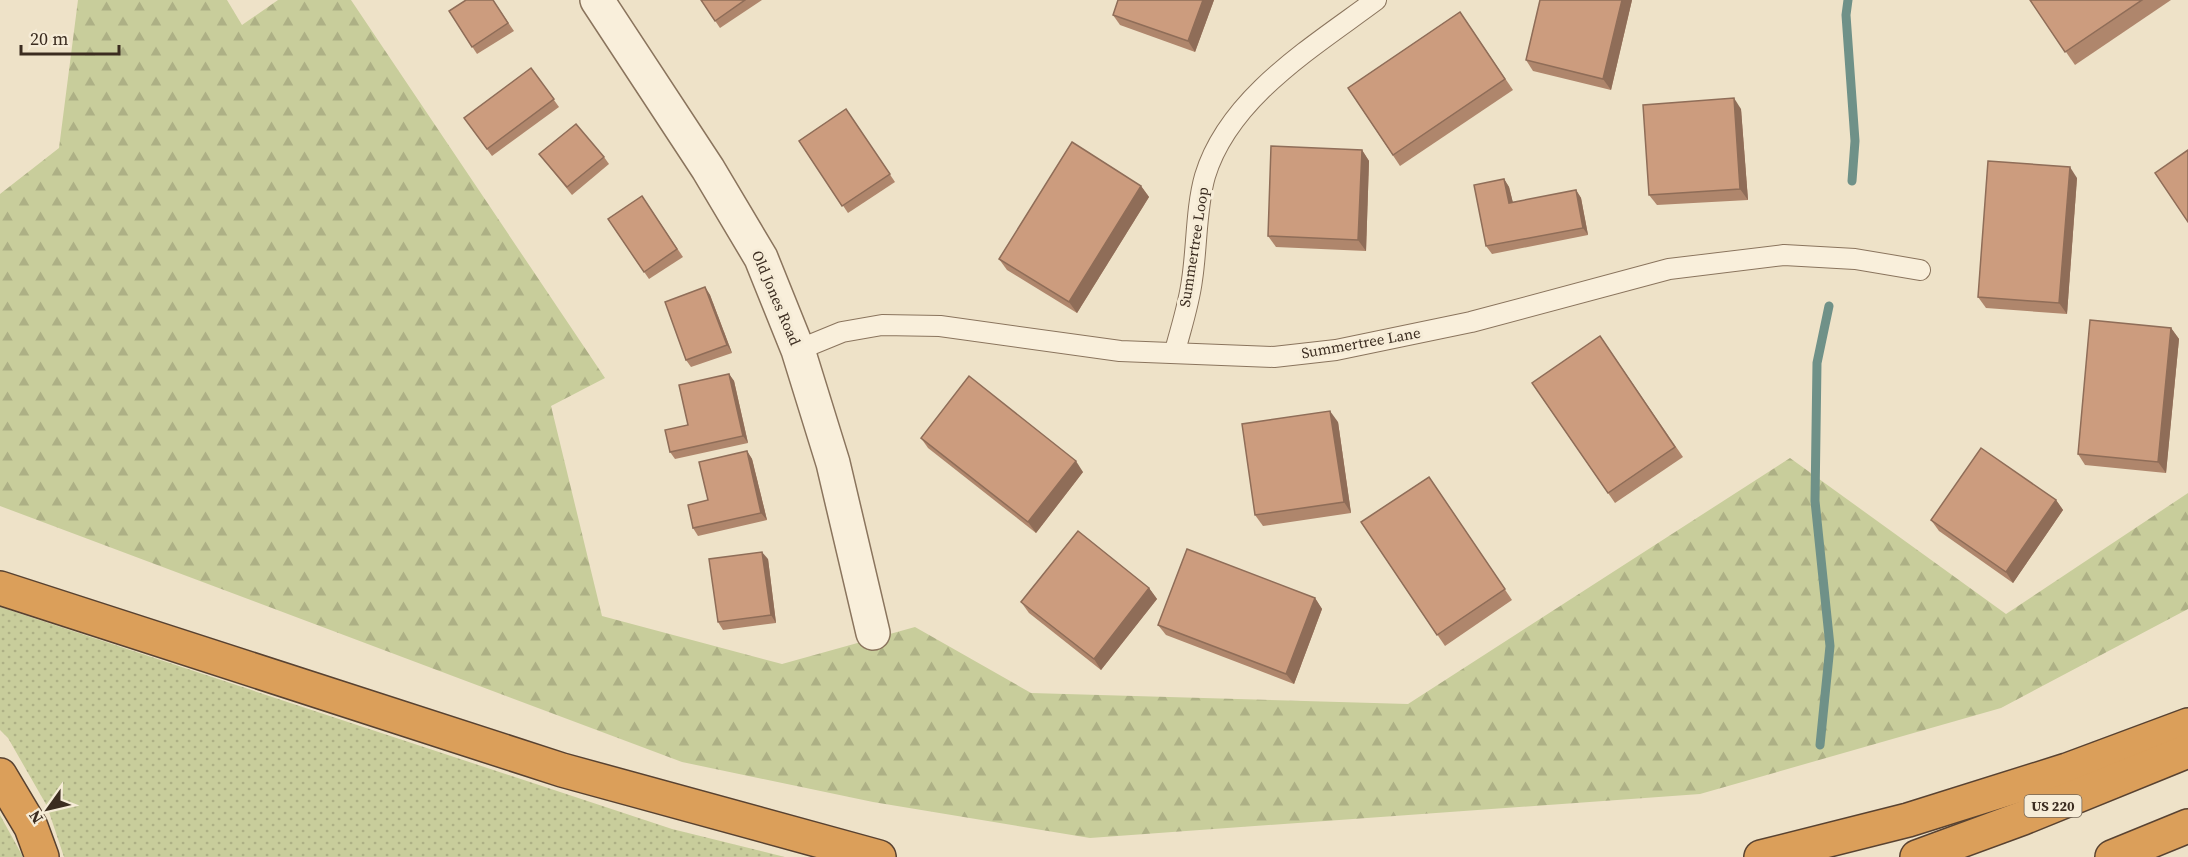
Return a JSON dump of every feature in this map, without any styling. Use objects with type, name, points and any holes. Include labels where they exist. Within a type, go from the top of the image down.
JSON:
[{"type":"highway","points":[[0,588],[562,770],[879,857]]},
{"type":"highway","points":[[1761,857],[1908,820],[2067,770],[2188,725]]},
{"type":"highway","name":"US 220","points":[[1917,857],[2023,818],[2188,751]]},
{"type":"highway","points":[[0,775],[31,827],[42,857]]},
{"type":"highway","points":[[2112,857],[2188,826]]},
{"type":"street","name":"Old Jones Road","points":[[597,0],[708,169],[761,258],[798,350],[833,463],[873,633]]},
{"type":"lane","name":"Summertree Loop","points":[[1175,351],[1192,283],[1204,178],[1219,141],[1278,75],[1376,0]]},
{"type":"lane","name":"Summertree Lane","points":[[798,350],[842,332],[882,325],[940,327],[1120,351],[1175,351],[1275,357],[1336,351],[1471,322],[1669,269],[1784,255],[1855,259],[1920,270]]},
{"type":"green space","points":[[78,0],[227,0],[242,25],[278,0],[351,0],[605,378],[551,406],[602,616],[782,664],[915,627],[1031,693],[1408,704],[1790,458],[2006,614],[2188,493],[2188,609],[2001,708],[1700,794],[1090,838],[873,802],[682,762],[0,506],[0,194],[59,148]]},
{"type":"green space","points":[[0,607],[672,829],[785,857],[64,857],[47,806],[8,738],[0,730]]},
{"type":"green space","points":[[0,815],[22,855],[22,857],[0,857]]},
{"type":"building","points":[[466,0],[493,0],[508,23],[472,47],[449,11]]},
{"type":"building","points":[[701,0],[745,0],[715,21]]},
{"type":"building","points":[[1118,0],[1203,0],[1188,41],[1113,15]]},
{"type":"building","points":[[1540,0],[1622,0],[1603,79],[1526,60]]},
{"type":"building","points":[[2030,0],[2142,0],[2065,52]]},
{"type":"building","points":[[1460,12],[1505,79],[1393,155],[1348,88]]},
{"type":"building","points":[[531,68],[554,99],[487,149],[464,118]]},
{"type":"building","points":[[1734,98],[1740,189],[1649,195],[1643,105]]},
{"type":"building","points":[[846,109],[890,174],[842,206],[799,141]]},
{"type":"building","points":[[576,124],[604,157],[567,187],[539,154]]},
{"type":"building","points":[[1072,142],[1141,186],[1069,302],[999,259]]},
{"type":"building","points":[[1271,146],[1362,150],[1358,240],[1268,236]]},
{"type":"building","points":[[2188,150],[2188,222],[2155,173]]},
{"type":"building","points":[[1988,161],[2070,167],[2059,303],[1978,297]]},
{"type":"building","points":[[1504,179],[1509,203],[1576,190],[1583,228],[1486,246],[1474,185]]},
{"type":"building","points":[[642,196],[677,249],[644,272],[608,219]]},
{"type":"building","points":[[705,287],[727,345],[686,360],[665,302]]},
{"type":"building","points":[[2090,320],[2171,328],[2158,462],[2078,454]]},
{"type":"building","points":[[1600,336],[1675,447],[1608,493],[1532,383]]},
{"type":"building","points":[[729,374],[743,436],[670,452],[665,430],[688,425],[679,385]]},
{"type":"building","points":[[969,376],[1076,461],[1028,522],[921,438]]},
{"type":"building","points":[[1330,411],[1344,502],[1255,515],[1242,424]]},
{"type":"building","points":[[1981,448],[2056,500],[2006,572],[1931,520]]},
{"type":"building","points":[[747,451],[761,513],[693,528],[688,505],[708,500],[699,462]]},
{"type":"building","points":[[1429,477],[1505,589],[1437,635],[1361,522]]},
{"type":"building","points":[[1078,531],[1149,588],[1094,659],[1021,602]]},
{"type":"building","points":[[1187,549],[1315,598],[1286,674],[1158,625]]},
{"type":"building","points":[[762,552],[771,615],[718,622],[709,559]]},
{"type":"waterway","points":[[1848,0],[1846,15],[1855,141],[1852,181]]},
{"type":"waterway","points":[[1820,745],[1830,646],[1815,501],[1817,363],[1829,306]]}]
